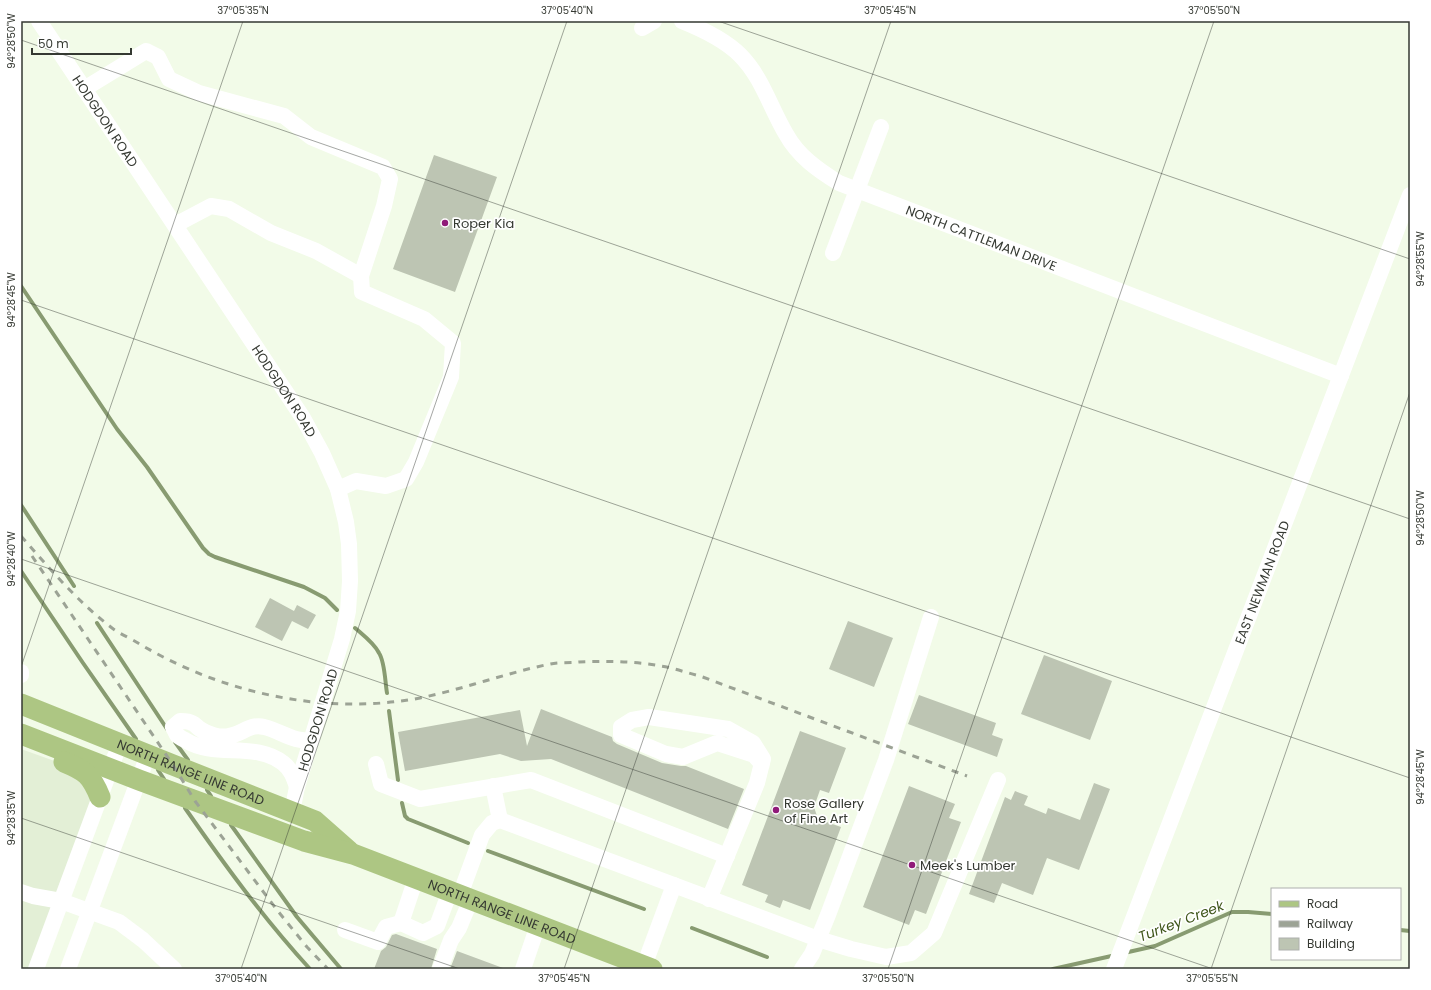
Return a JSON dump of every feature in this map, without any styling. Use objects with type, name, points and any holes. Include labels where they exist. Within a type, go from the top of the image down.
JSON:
[{"type":"main road","name":"NORTH RANGE LINE ROAD","points":[[21,704],[315,821],[353,854]]},
{"type":"main road","name":"NORTH RANGE LINE ROAD","points":[[21,734],[139,780],[304,841],[353,854],[538,925],[636,966]]},
{"type":"main road","points":[[21,745],[81,769],[93,782],[100,797]]},
{"type":"street","name":"HODGDON ROAD","points":[[39,21],[303,418],[322,453],[338,489],[346,522],[349,544],[349,596],[342,639],[297,787],[292,812]]},
{"type":"street","name":"NORTH CATTLEMAN DRIVE","points":[[682,21],[721,40],[739,54],[755,73],[786,134],[800,154],[817,169],[839,183],[1341,376]]},
{"type":"street","points":[[84,89],[146,51],[158,57],[169,79],[199,93],[284,116],[311,137],[383,167],[390,179],[384,206],[361,276],[362,292],[424,319],[453,343],[451,377],[416,462],[406,479],[386,486],[356,481],[338,489]]},
{"type":"street","points":[[833,253],[881,127]]},
{"type":"street","name":"EAST NEWMAN ROAD","points":[[1114,969],[1341,376],[1405,226],[1410,196]]},
{"type":"street","points":[[175,225],[211,206],[229,209],[271,233],[316,251],[361,276]]},
{"type":"street","points":[[802,969],[812,954],[886,760],[931,617]]},
{"type":"street","points":[[710,899],[757,782],[762,764],[763,760],[753,742],[728,729],[649,717],[632,720],[621,727],[621,735],[666,754],[683,757],[716,744],[754,755],[762,764]]},
{"type":"street","points":[[297,787],[292,774],[284,763],[268,755],[252,751],[210,749],[190,744],[178,736],[173,727],[180,721],[192,723],[201,730],[213,735],[228,736],[241,732],[250,727],[263,726],[290,738],[306,741],[312,740]]},
{"type":"street","points":[[36,969],[120,743]]},
{"type":"street","points":[[68,969],[148,755]]},
{"type":"street","points":[[376,764],[381,784],[420,799],[531,780],[727,856]]},
{"type":"street","points":[[345,930],[378,942],[386,927],[401,923],[423,933],[437,926],[460,895],[482,835],[492,823],[500,820],[818,939],[851,949],[886,957],[910,953],[934,933],[998,780]]},
{"type":"street","points":[[493,786],[500,820]]},
{"type":"street","points":[[401,923],[416,878]]},
{"type":"street","points":[[636,966],[674,885]]},
{"type":"street","points":[[21,892],[33,896],[61,901],[118,922],[143,940],[174,969]]},
{"type":"street","points":[[440,969],[451,940],[459,928],[460,895]]},
{"type":"street","points":[[523,969],[538,925]]},
{"type":"shaded area","points":[[21,749],[74,768],[91,798],[90,806],[28,969],[21,969]]},
{"type":"building","name":"Roper Kia","points":[[434,155],[497,177],[455,292],[393,269]]},
{"type":"building","points":[[270,598],[294,611],[297,605],[316,615],[308,629],[292,621],[282,641],[255,627]]},
{"type":"building","points":[[848,621],[893,638],[874,687],[829,669]]},
{"type":"building","points":[[1044,655],[1112,681],[1090,740],[1021,714]]},
{"type":"building","points":[[919,695],[996,723],[992,735],[1003,739],[997,757],[908,724]]},
{"type":"building","points":[[541,709],[612,737],[613,741],[617,744],[662,763],[686,766],[744,789],[728,829],[551,759],[521,761],[500,754],[405,771],[398,732],[520,710],[527,746]]},
{"type":"building","points":[[800,731],[846,748],[829,793],[820,790],[814,807],[818,819],[841,827],[810,910],[783,900],[780,908],[765,902],[768,895],[742,885]]},
{"type":"building","points":[[1094,783],[1110,789],[1079,870],[1047,858],[1033,895],[1002,883],[994,903],[969,894],[1005,797],[1011,800],[1015,791],[1028,796],[1024,805],[1046,814],[1048,808],[1080,820]]},
{"type":"building","name":"Meek's Lumber","points":[[909,786],[955,804],[949,818],[961,822],[926,914],[915,910],[909,925],[863,907]]},
{"type":"building","points":[[396,934],[437,949],[431,969],[374,969],[381,951],[386,947],[392,935]]},
{"type":"building","points":[[457,951],[503,968],[503,969],[450,969]]},
{"type":"waterway","points":[[21,286],[117,429],[147,467],[203,548],[215,557],[304,587],[325,598],[337,610]]},
{"type":"waterway","points":[[21,505],[74,586]]},
{"type":"waterway","points":[[21,571],[136,739]]},
{"type":"waterway","points":[[97,623],[167,729]]},
{"type":"waterway","points":[[355,628],[377,649],[381,657],[384,667],[387,693]]},
{"type":"waterway","points":[[389,711],[398,780]]},
{"type":"waterway","points":[[175,742],[188,760]]},
{"type":"waterway","points":[[158,770],[164,779]]},
{"type":"waterway","points":[[207,790],[211,796]]},
{"type":"waterway","points":[[402,803],[405,816],[408,819],[468,843]]},
{"type":"waterway","points":[[185,808],[245,891],[310,969]]},
{"type":"waterway","points":[[231,825],[297,917],[341,969]]},
{"type":"waterway","points":[[488,851],[644,909]]},
{"type":"waterway","name":"Turkey Creek","points":[[1124,953],[1155,946],[1232,912],[1271,914]]},
{"type":"waterway","points":[[692,928],[767,957]]},
{"type":"waterway","name":"Turkey Creek","points":[[1401,930],[1410,931]]},
{"type":"waterway","name":"Turkey Creek","points":[[1053,969],[1116,955]]},
{"type":"railway","points":[[21,536],[76,596],[99,618],[115,630],[170,660],[204,675],[238,687],[274,696],[310,702],[347,704],[384,703],[420,698],[553,663],[630,662],[651,664],[700,676],[967,776]]},
{"type":"railway","points":[[32,556],[173,765],[195,801],[277,910],[307,947],[328,969]]},
{"type":"place","name":"Roper Kia","points":[[445,223]]},
{"type":"place","name":"Rose Gallery of Fine Art","points":[[776,810]]},
{"type":"place","name":"Meek's Lumber","points":[[912,865]]}]
